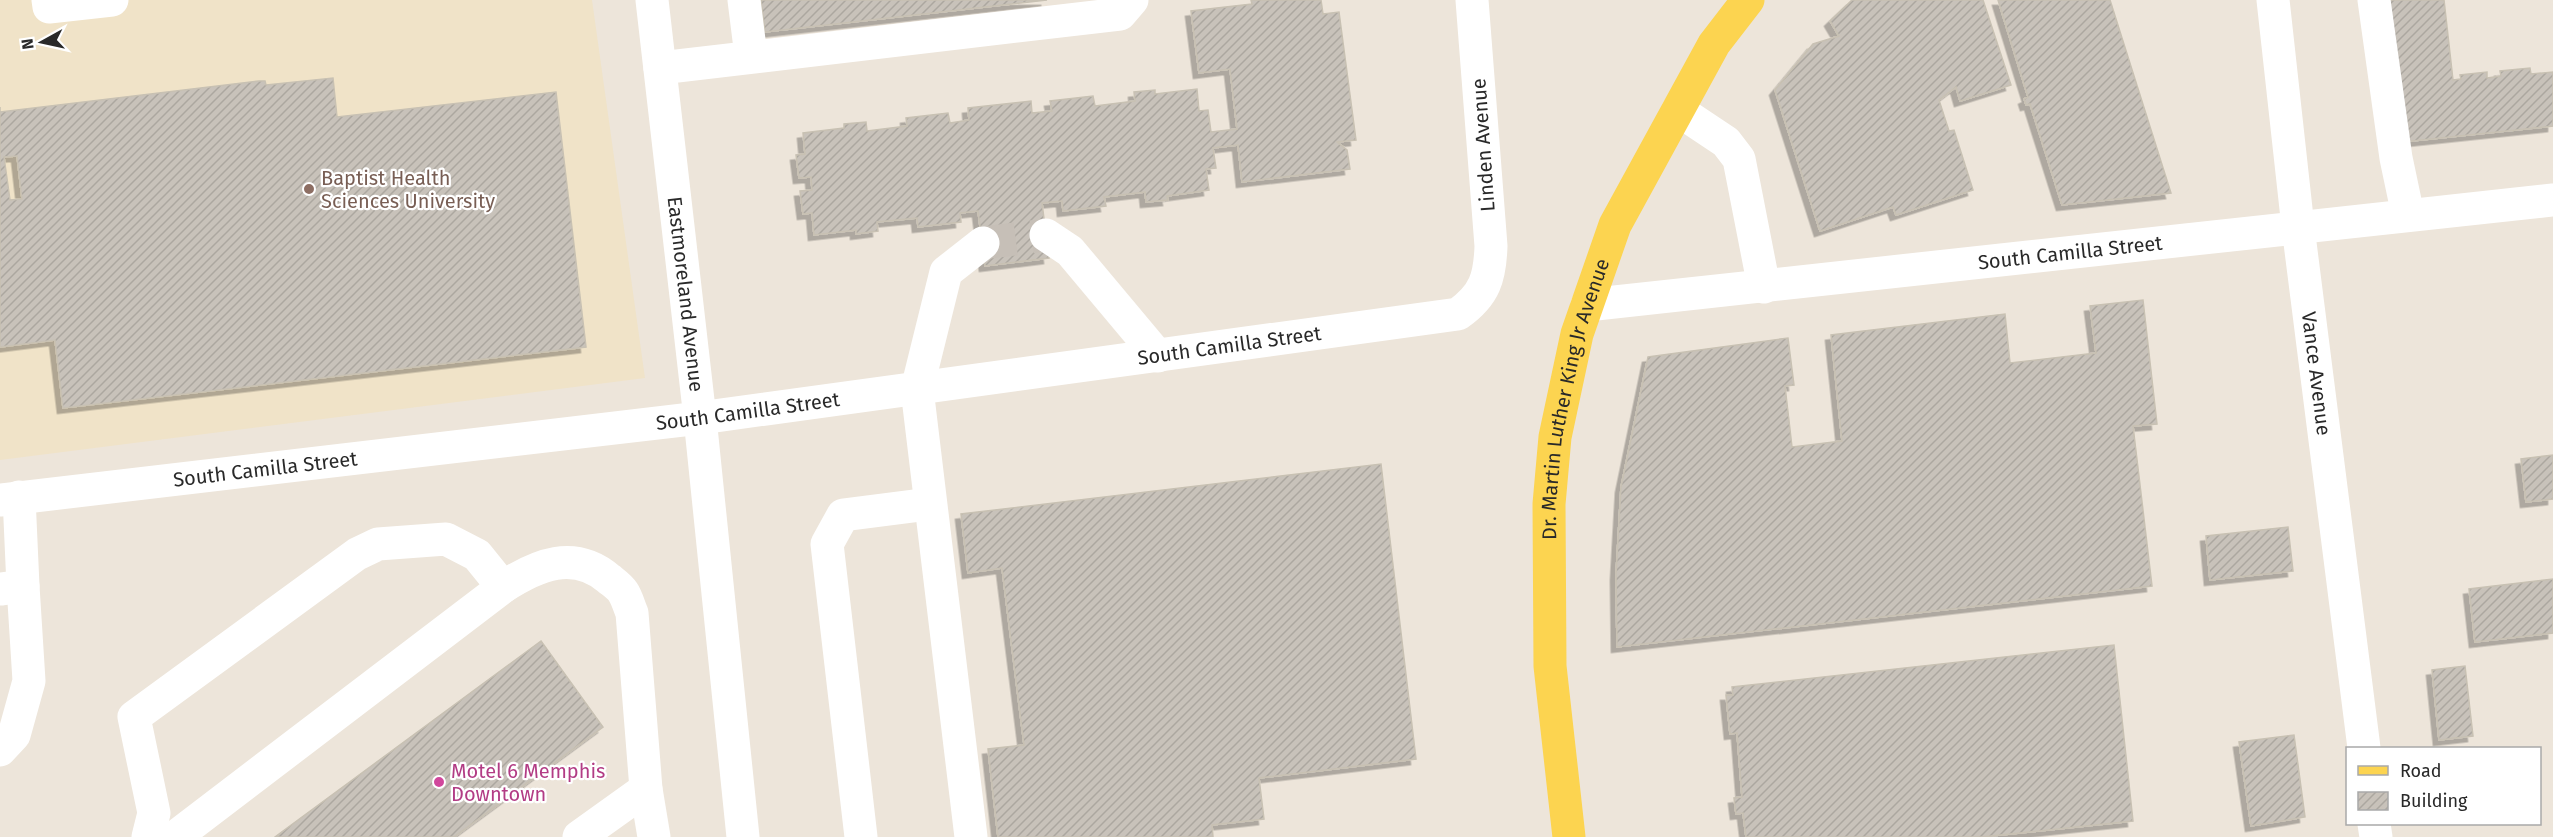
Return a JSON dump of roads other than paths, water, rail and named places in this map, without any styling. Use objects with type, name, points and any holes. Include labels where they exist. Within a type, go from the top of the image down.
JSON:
[{"type":"main road","name":"Dr. Martin Luther King Jr Avenue","points":[[1569,837],[1550,666],[1549,504],[1555,437],[1577,334],[1615,225],[1714,44],[1749,0]]},
{"type":"street","points":[[48,0],[49,7],[112,0]]},
{"type":"street","name":"Eastmoreland Avenue","points":[[652,0],[700,418],[743,837]]},
{"type":"street","points":[[744,0],[751,56]]},
{"type":"street","points":[[660,68],[1120,14],[1132,0]]},
{"type":"street","name":"Linden Avenue","points":[[1472,0],[1491,246],[1490,270],[1482,288]]},
{"type":"street","name":"Vance Avenue","points":[[2273,0],[2298,227],[2364,747]]},
{"type":"street","points":[[2374,0],[2396,158],[2408,215]]},
{"type":"street","points":[[1678,110],[1726,142],[1739,159],[1764,287]]},
{"type":"street","name":"South Camilla Street","points":[[1587,305],[2553,200]]},
{"type":"street","points":[[1046,235],[1070,251],[1158,356]]},
{"type":"street","points":[[971,837],[929,504],[917,388],[946,272],[983,243]]},
{"type":"street","name":"South Camilla Street","points":[[9,498],[700,418],[1458,314],[1474,302],[1482,288]]},
{"type":"street","points":[[0,750],[14,735],[29,681],[11,587],[9,498]]},
{"type":"street","points":[[861,837],[827,544],[843,515],[929,504]]},
{"type":"street","points":[[148,837],[154,813],[134,717],[357,554],[378,544],[446,538],[477,555],[503,587],[541,565],[584,563],[604,574],[622,590],[632,613],[646,789],[654,837]]},
{"type":"street","points":[[175,837],[507,584]]},
{"type":"street","points":[[579,837],[646,789]]},
{"type":"tunnel","points":[[983,243],[1046,235]]},
{"type":"place","name":"Baptist Health Sciences University","points":[[309,189]]},
{"type":"place","name":"Motel 6 Memphis Downtown","points":[[439,782]]}]
